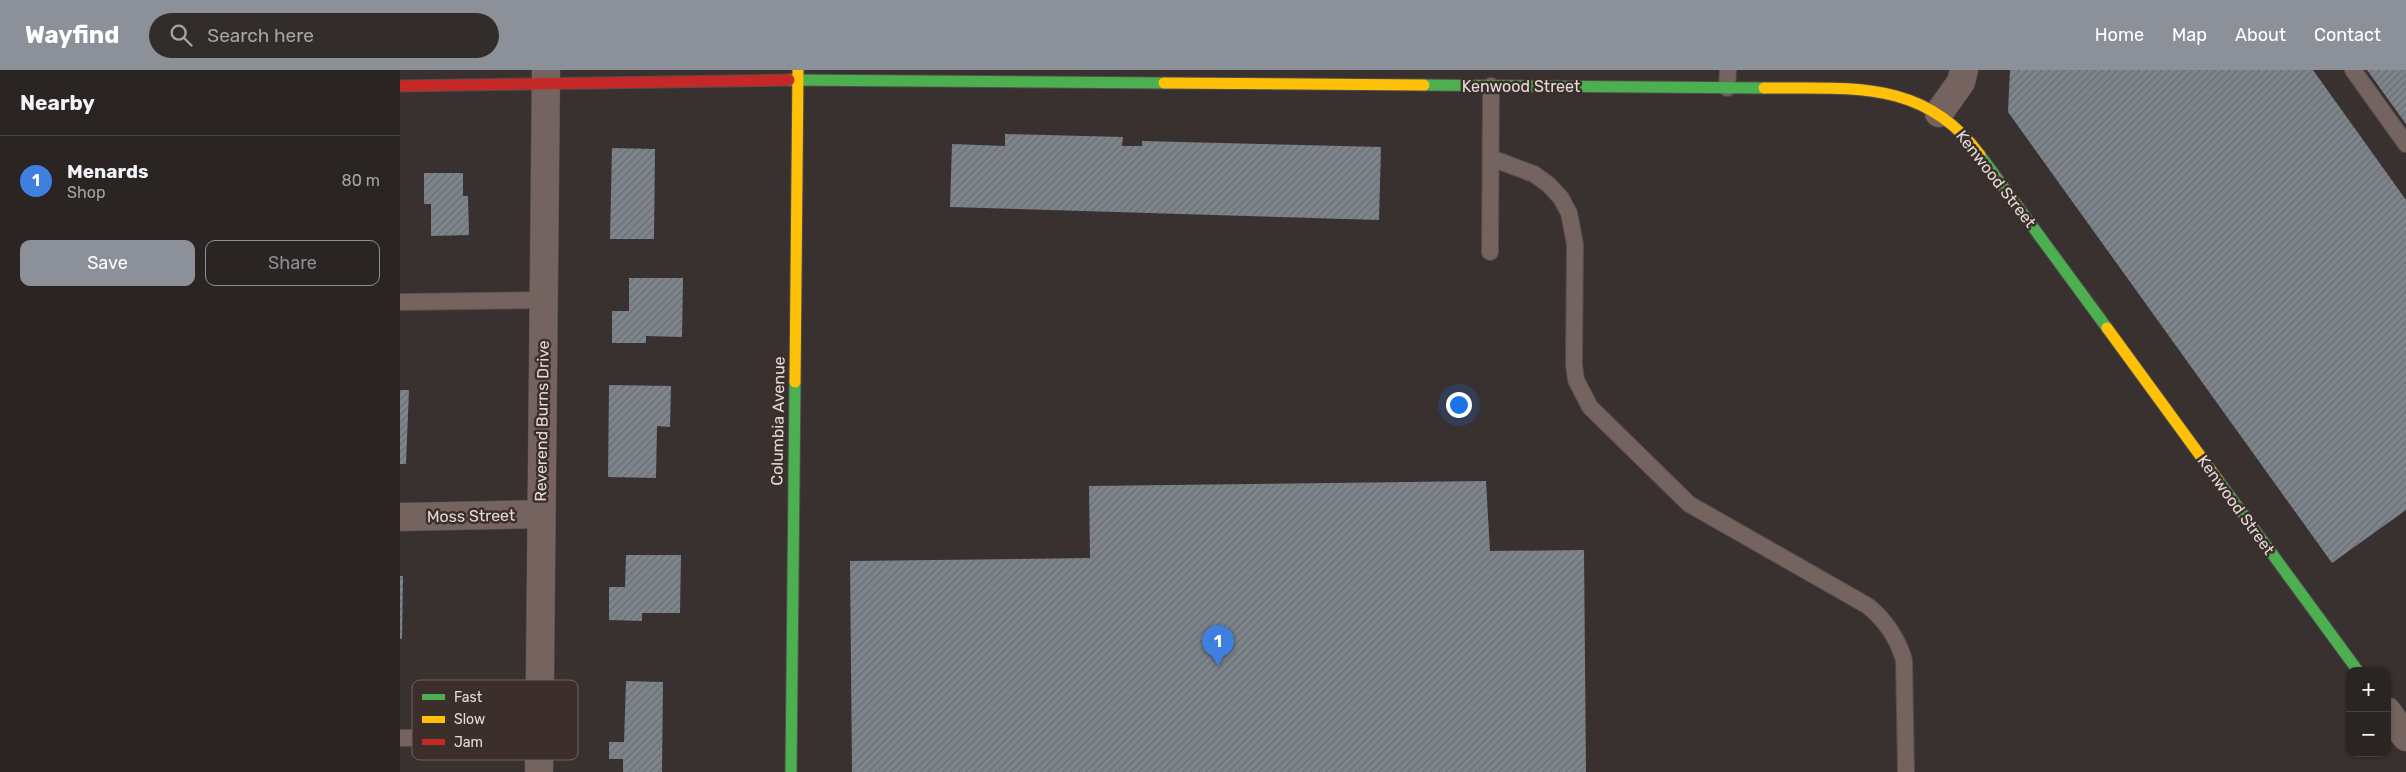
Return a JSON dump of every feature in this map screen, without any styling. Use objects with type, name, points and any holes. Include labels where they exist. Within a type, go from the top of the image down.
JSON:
[{"type":"street","points":[[1939,113],[1961,82],[1964,70]]},
{"type":"street","name":"Kenwood Street","points":[[400,86],[546,77],[798,75],[1241,77],[1491,86],[1857,89],[1898,95],[1939,113],[1964,134],[2355,667]]},
{"type":"street","name":"Columbia Avenue","points":[[791,772],[798,75]]},
{"type":"street","name":"Reverend Burns Drive","points":[[540,680],[546,77]]},
{"type":"street","name":"Moss Street","points":[[400,517],[541,514]]},
{"type":"street","points":[[2388,712],[2406,737]]},
{"type":"lane","points":[[1727,88],[1728,70]]},
{"type":"lane","points":[[2353,70],[2406,144]]},
{"type":"lane","points":[[1490,252],[1491,86]]},
{"type":"lane","points":[[1491,158],[1534,174],[1549,185],[1561,198],[1569,213],[1575,244],[1574,366],[1576,380],[1590,407],[1689,504],[1868,606],[1891,629],[1900,644],[1904,660],[1906,772]]},
{"type":"lane","points":[[400,302],[544,300]]},
{"type":"building","points":[[2010,70],[2313,70],[2406,200],[2406,510],[2332,563],[2008,112]]},
{"type":"building","points":[[2367,70],[2406,70],[2406,124]]},
{"type":"building","points":[[1005,134],[1123,137],[1122,146],[1142,146],[1142,141],[1381,147],[1379,220],[950,207],[952,144],[1005,146]]},
{"type":"building","points":[[612,148],[655,149],[654,239],[610,239]]},
{"type":"building","points":[[424,173],[463,173],[463,196],[468,196],[469,235],[431,236],[431,204],[424,204]]},
{"type":"building","points":[[629,278],[683,278],[682,337],[646,336],[646,343],[612,343],[612,311],[629,311]]},
{"type":"building","points":[[609,385],[671,386],[670,427],[657,426],[656,478],[608,477]]},
{"type":"building","points":[[400,390],[409,390],[406,464],[400,464]]},
{"type":"building","points":[[1486,481],[1490,551],[1584,550],[1586,772],[852,772],[850,561],[1090,558],[1089,486]]},
{"type":"building","points":[[626,555],[681,555],[680,613],[642,613],[642,621],[609,620],[609,587],[625,587]]},
{"type":"building","points":[[400,576],[403,576],[402,639],[400,639]]},
{"type":"building","points":[[626,681],[663,682],[662,772],[623,772],[623,759],[609,759],[609,742],[624,742]]},
{"type":"traffic: fast","points":[[789,80],[1164,83]]},
{"type":"traffic: fast","points":[[1424,85],[1764,88]]},
{"type":"traffic: fast","points":[[1980,155],[2107,328]]},
{"type":"traffic: fast","points":[[791,772],[795,382]]},
{"type":"traffic: fast","points":[[2218,480],[2355,667]]},
{"type":"traffic: slow","points":[[795,382],[798,70]]},
{"type":"traffic: slow","points":[[1164,83],[1424,85]]},
{"type":"traffic: slow","points":[[1764,88],[1855,89],[1883,93],[1909,100],[1935,112],[1958,130],[1980,155]]},
{"type":"traffic: slow","points":[[2107,328],[2218,480]]},
{"type":"traffic: jam","points":[[400,86],[789,80]]},
{"type":"place","name":"Menards","points":[[1218,666]]}]
